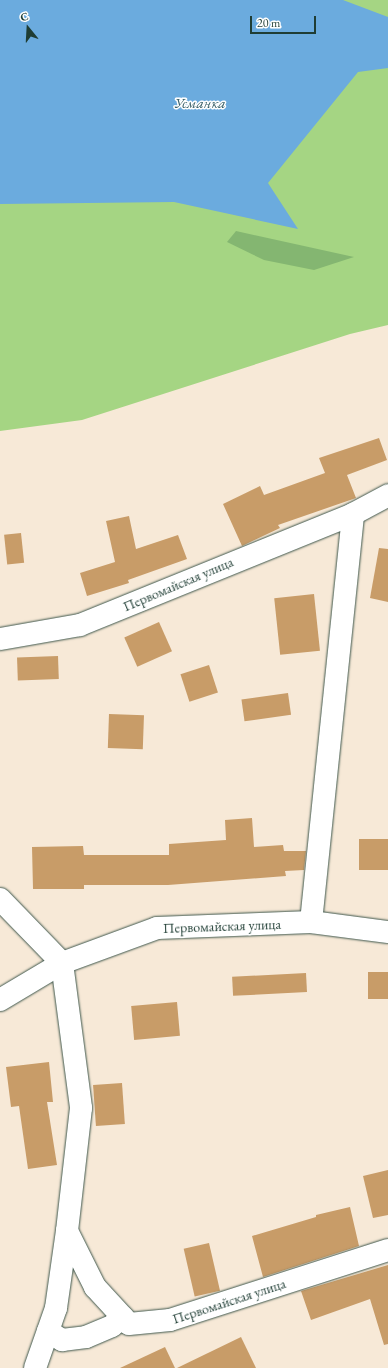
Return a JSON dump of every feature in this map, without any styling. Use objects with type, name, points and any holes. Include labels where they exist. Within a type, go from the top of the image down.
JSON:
[{"type":"street","name":"Первомайская улица","points":[[0,639],[80,625],[353,514],[388,494]]},
{"type":"street","points":[[311,922],[353,514]]},
{"type":"street","points":[[0,899],[62,963],[81,1108],[67,1231],[56,1308],[35,1368]]},
{"type":"street","name":"Первомайская улица","points":[[0,1000],[62,963],[157,928],[311,922],[388,932]]},
{"type":"street","points":[[48,1331],[62,1340],[86,1337],[112,1326],[123,1318],[95,1287],[67,1231]]},
{"type":"street","name":"Первомайская улица","points":[[123,1318],[129,1324],[170,1320],[388,1250]]},
{"type":"green space","points":[[0,0],[388,0],[388,325],[350,334],[82,420],[0,431]]},
{"type":"green space","points":[[236,231],[354,257],[314,270],[264,260],[227,242]]},
{"type":"water","name":"Усманка","points":[[0,0],[343,0],[388,17],[388,68],[358,72],[268,183],[298,229],[174,202],[0,204]]},
{"type":"building","points":[[379,438],[387,460],[347,475],[356,498],[278,525],[280,528],[242,546],[223,504],[260,486],[264,495],[325,473],[319,458]]},
{"type":"building","points":[[129,516],[136,549],[178,535],[187,559],[128,580],[129,583],[87,596],[80,573],[115,562],[106,521]]},
{"type":"building","points":[[21,533],[24,563],[7,565],[4,535]]},
{"type":"building","points":[[379,548],[388,549],[388,602],[370,598]]},
{"type":"building","points":[[314,594],[320,651],[280,655],[274,598]]},
{"type":"building","points":[[159,622],[172,651],[137,667],[124,637]]},
{"type":"building","points":[[58,656],[59,679],[18,680],[17,657]]},
{"type":"building","points":[[209,665],[218,693],[189,702],[180,674]]},
{"type":"building","points":[[288,693],[291,715],[245,721],[241,700]]},
{"type":"building","points":[[109,714],[144,715],[143,749],[108,748]]},
{"type":"building","points":[[252,818],[254,847],[283,845],[284,851],[306,851],[304,870],[285,871],[286,876],[168,885],[84,885],[84,889],[33,889],[32,847],[83,846],[84,855],[169,855],[169,844],[226,840],[225,820]]},
{"type":"building","points":[[359,839],[388,839],[388,870],[359,870]]},
{"type":"building","points":[[368,972],[388,972],[388,999],[368,999]]},
{"type":"building","points":[[306,973],[307,992],[233,996],[232,977]]},
{"type":"building","points":[[177,1002],[180,1036],[134,1040],[131,1006]]},
{"type":"building","points":[[49,1062],[53,1102],[47,1102],[57,1165],[28,1169],[19,1106],[11,1107],[6,1067]]},
{"type":"building","points":[[122,1083],[125,1124],[96,1126],[93,1085]]},
{"type":"building","points":[[388,1170],[388,1215],[373,1218],[363,1176]]},
{"type":"building","points":[[350,1207],[359,1246],[263,1277],[252,1236],[316,1217],[316,1215]]},
{"type":"building","points":[[209,1243],[220,1291],[195,1297],[184,1249]]},
{"type":"building","points":[[388,1265],[388,1344],[384,1345],[370,1299],[311,1320],[301,1291]]},
{"type":"building","points":[[241,1337],[256,1368],[177,1368]]},
{"type":"building","points":[[165,1347],[175,1368],[120,1368]]}]
